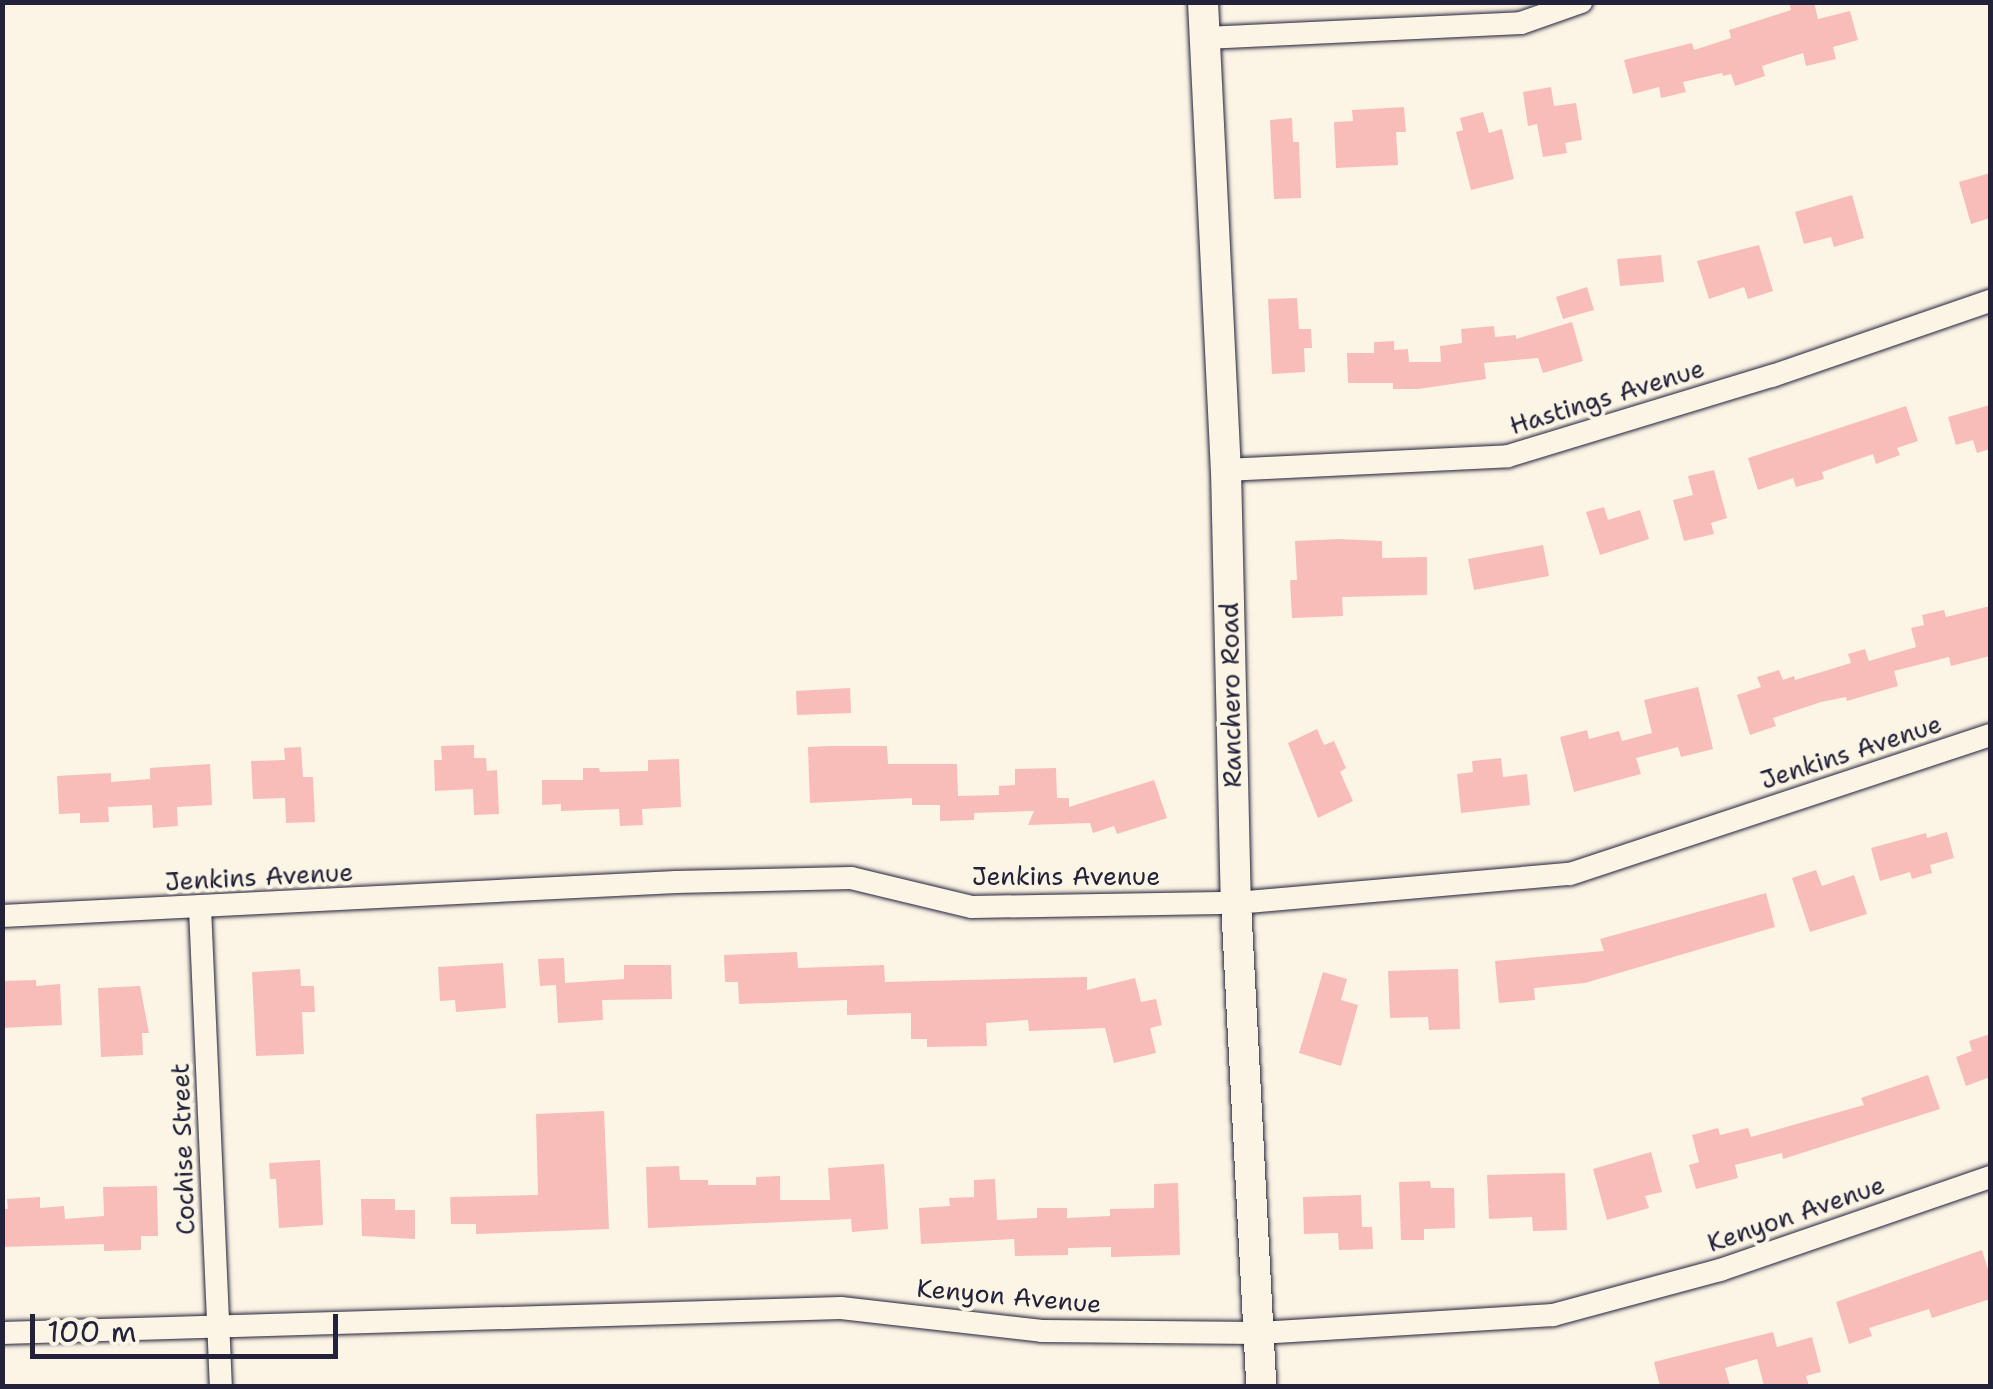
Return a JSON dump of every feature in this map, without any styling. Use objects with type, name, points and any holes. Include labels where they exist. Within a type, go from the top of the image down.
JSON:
[{"type":"main road","name":"Ranchero Road","points":[[1203,2],[1226,470],[1236,903],[1261,1386]]},
{"type":"street","points":[[1205,38],[1521,23],[1581,2]]},
{"type":"street","name":"Hastings Avenue","points":[[1226,470],[1508,456],[1772,376],[1990,301]]},
{"type":"street","name":"Jenkins Avenue","points":[[2,916],[676,882],[851,878],[972,906],[1236,903],[1570,874],[1990,735]]},
{"type":"street","name":"Cochise Street","points":[[200,908],[221,1386]]},
{"type":"street","name":"Kenyon Avenue","points":[[2,1333],[841,1308],[1042,1331],[1258,1334],[1552,1316],[1720,1270],[1990,1177]]},
{"type":"building","points":[[1789,2],[1814,2],[1818,19],[1850,11],[1858,40],[1833,47],[1836,59],[1806,66],[1803,53],[1762,66],[1765,76],[1735,86],[1731,74],[1722,73],[1683,82],[1686,92],[1661,98],[1659,87],[1633,94],[1624,60],[1692,43],[1694,50],[1731,38],[1729,30],[1791,10]]},
{"type":"building","points":[[1551,87],[1554,106],[1576,103],[1582,140],[1565,143],[1567,153],[1543,157],[1537,124],[1528,126],[1523,92]]},
{"type":"building","points":[[1404,107],[1406,132],[1396,132],[1398,165],[1336,168],[1334,122],[1353,121],[1352,110]]},
{"type":"building","points":[[1483,112],[1489,133],[1502,129],[1514,179],[1471,190],[1456,132],[1463,130],[1460,118]]},
{"type":"building","points":[[1292,118],[1293,142],[1299,142],[1301,198],[1274,199],[1270,120]]},
{"type":"building","points":[[1990,173],[1990,218],[1971,224],[1959,182]]},
{"type":"building","points":[[1852,195],[1864,238],[1834,247],[1831,237],[1804,244],[1795,212]]},
{"type":"building","points":[[1759,245],[1773,291],[1748,299],[1744,287],[1709,299],[1697,261]]},
{"type":"building","points":[[1661,255],[1664,282],[1620,286],[1617,259]]},
{"type":"building","points":[[1587,287],[1594,310],[1563,319],[1556,297]]},
{"type":"building","points":[[1297,298],[1299,329],[1311,329],[1312,348],[1304,348],[1305,372],[1272,374],[1268,299]]},
{"type":"building","points":[[1572,322],[1583,361],[1543,373],[1538,358],[1484,363],[1486,379],[1418,389],[1393,389],[1393,383],[1348,383],[1347,353],[1374,353],[1374,342],[1394,341],[1394,350],[1408,349],[1409,362],[1441,362],[1440,346],[1462,343],[1461,329],[1494,326],[1495,337],[1516,335],[1516,339]]},
{"type":"building","points":[[1990,405],[1990,449],[1977,453],[1973,440],[1956,445],[1948,417]]},
{"type":"building","points":[[1906,406],[1918,441],[1897,448],[1900,455],[1876,464],[1873,454],[1822,472],[1824,479],[1796,487],[1793,478],[1758,490],[1748,458]]},
{"type":"building","points":[[1714,470],[1727,518],[1711,523],[1714,534],[1684,541],[1673,500],[1693,495],[1688,476]]},
{"type":"building","points":[[1604,507],[1608,520],[1640,510],[1649,539],[1600,555],[1586,512]]},
{"type":"building","points":[[1295,541],[1382,541],[1382,558],[1427,557],[1427,595],[1342,597],[1343,616],[1292,618],[1290,580],[1297,580]]},
{"type":"building","points":[[1543,545],[1549,576],[1474,590],[1468,559]]},
{"type":"building","points":[[1990,606],[1990,656],[1951,666],[1949,657],[1894,671],[1898,686],[1847,701],[1846,697],[1821,702],[1773,718],[1776,726],[1750,735],[1737,695],[1761,687],[1757,677],[1779,670],[1783,680],[1794,676],[1795,680],[1851,663],[1848,654],[1865,649],[1869,661],[1916,647],[1911,628],[1924,625],[1922,615],[1944,610],[1946,617]]},
{"type":"building","points":[[1698,687],[1713,749],[1681,757],[1678,747],[1636,758],[1641,774],[1574,792],[1560,737],[1587,730],[1589,739],[1619,731],[1622,741],[1652,733],[1644,700]]},
{"type":"building","points":[[850,688],[851,713],[797,715],[796,691]]},
{"type":"building","points":[[1317,729],[1324,745],[1334,741],[1346,768],[1340,772],[1353,801],[1318,818],[1288,743]]},
{"type":"building","points":[[474,745],[474,758],[486,758],[487,771],[497,770],[499,814],[474,815],[473,789],[435,791],[434,760],[442,760],[441,746]]},
{"type":"building","points":[[887,746],[888,764],[957,764],[958,796],[999,795],[999,786],[1015,785],[1015,769],[1056,768],[1057,798],[1069,798],[1069,807],[1154,780],[1167,818],[1117,834],[1114,826],[1093,833],[1090,823],[1028,825],[1034,811],[974,813],[974,820],[940,821],[940,805],[912,805],[912,798],[810,803],[808,747]]},
{"type":"building","points":[[301,747],[303,777],[313,777],[315,822],[286,823],[285,798],[253,799],[251,761],[285,760],[284,748]]},
{"type":"building","points":[[1501,758],[1503,777],[1527,774],[1530,805],[1461,813],[1457,774],[1473,772],[1472,761]]},
{"type":"building","points":[[679,759],[681,807],[642,809],[643,825],[620,826],[619,809],[561,811],[561,804],[542,805],[542,780],[583,780],[583,768],[599,768],[600,772],[648,771],[648,760]]},
{"type":"building","points":[[210,764],[212,805],[177,807],[178,826],[153,828],[152,805],[108,807],[109,822],[80,823],[80,813],[59,814],[57,776],[111,773],[111,782],[150,779],[150,768]]},
{"type":"building","points":[[1947,832],[1954,858],[1930,865],[1932,873],[1912,879],[1910,872],[1880,881],[1871,848],[1926,833],[1927,838]]},
{"type":"building","points":[[1816,870],[1822,886],[1854,875],[1867,914],[1810,932],[1792,878]]},
{"type":"building","points":[[1766,893],[1775,927],[1585,983],[1534,988],[1535,1000],[1499,1003],[1495,961],[1604,951],[1600,939]]},
{"type":"building","points":[[797,952],[798,968],[884,965],[885,982],[1087,977],[1087,990],[1135,978],[1141,1002],[1156,999],[1162,1025],[1150,1028],[1156,1053],[1114,1063],[1105,1028],[1029,1031],[1028,1020],[986,1023],[987,1046],[927,1047],[927,1039],[911,1039],[911,1013],[847,1015],[847,1000],[739,1004],[738,982],[725,982],[724,955]]},
{"type":"building","points":[[564,958],[565,983],[624,979],[624,965],[671,965],[672,999],[602,1000],[603,1020],[558,1023],[556,985],[540,986],[538,959]]},
{"type":"building","points":[[503,963],[506,1008],[456,1012],[455,1000],[440,1001],[438,967]]},
{"type":"building","points":[[300,969],[301,986],[314,986],[315,1012],[302,1012],[304,1054],[256,1056],[252,972]]},
{"type":"building","points":[[1458,969],[1460,1029],[1429,1030],[1428,1017],[1390,1018],[1388,971]]},
{"type":"building","points":[[1323,972],[1347,979],[1341,1000],[1358,1005],[1341,1066],[1299,1053]]},
{"type":"building","points":[[36,980],[36,986],[60,984],[62,1025],[2,1028],[2,981]]},
{"type":"building","points":[[140,986],[149,1033],[142,1033],[143,1055],[101,1057],[98,988]]},
{"type":"building","points":[[1990,1034],[1990,1077],[1966,1086],[1956,1057],[1972,1051],[1969,1041]]},
{"type":"building","points":[[1928,1075],[1940,1109],[1783,1159],[1782,1153],[1735,1165],[1738,1178],[1696,1189],[1689,1165],[1699,1162],[1692,1135],[1718,1128],[1720,1135],[1748,1128],[1751,1137],[1864,1105],[1861,1098]]},
{"type":"building","points":[[604,1111],[609,1229],[476,1234],[476,1224],[451,1224],[450,1197],[538,1195],[536,1114]]},
{"type":"building","points":[[1651,1152],[1662,1192],[1645,1196],[1649,1208],[1607,1220],[1593,1169]]},
{"type":"building","points":[[320,1160],[323,1225],[279,1228],[276,1179],[270,1179],[269,1163]]},
{"type":"building","points":[[884,1164],[888,1229],[852,1232],[851,1219],[648,1228],[646,1167],[679,1166],[680,1180],[708,1180],[708,1185],[756,1185],[756,1177],[780,1176],[780,1200],[830,1200],[828,1168]]},
{"type":"building","points":[[1565,1173],[1567,1230],[1533,1231],[1532,1217],[1489,1219],[1487,1175]]},
{"type":"building","points":[[995,1179],[997,1220],[1037,1218],[1037,1208],[1067,1208],[1067,1218],[1110,1216],[1110,1209],[1154,1208],[1154,1184],[1178,1183],[1180,1255],[1111,1257],[1111,1247],[1068,1248],[1068,1255],[1015,1256],[1014,1239],[921,1244],[919,1208],[950,1206],[949,1198],[974,1197],[974,1180]]},
{"type":"building","points":[[1430,1181],[1431,1188],[1454,1188],[1455,1228],[1424,1229],[1424,1240],[1401,1240],[1399,1182]]},
{"type":"building","points":[[157,1186],[158,1236],[141,1236],[141,1250],[104,1251],[104,1244],[2,1247],[2,1209],[8,1209],[7,1199],[40,1197],[40,1208],[64,1206],[65,1219],[104,1216],[103,1187]]},
{"type":"building","points":[[1361,1195],[1362,1227],[1372,1227],[1373,1249],[1339,1250],[1338,1233],[1304,1234],[1303,1197]]},
{"type":"building","points":[[361,1199],[395,1199],[395,1210],[415,1210],[415,1239],[362,1236]]},
{"type":"building","points":[[1982,1250],[1990,1276],[1990,1299],[1932,1318],[1929,1309],[1869,1328],[1872,1336],[1849,1344],[1836,1302]]},
{"type":"building","points":[[1773,1332],[1777,1347],[1812,1337],[1821,1372],[1806,1376],[1809,1386],[1764,1386],[1757,1359],[1725,1368],[1730,1386],[1660,1386],[1654,1362]]}]
